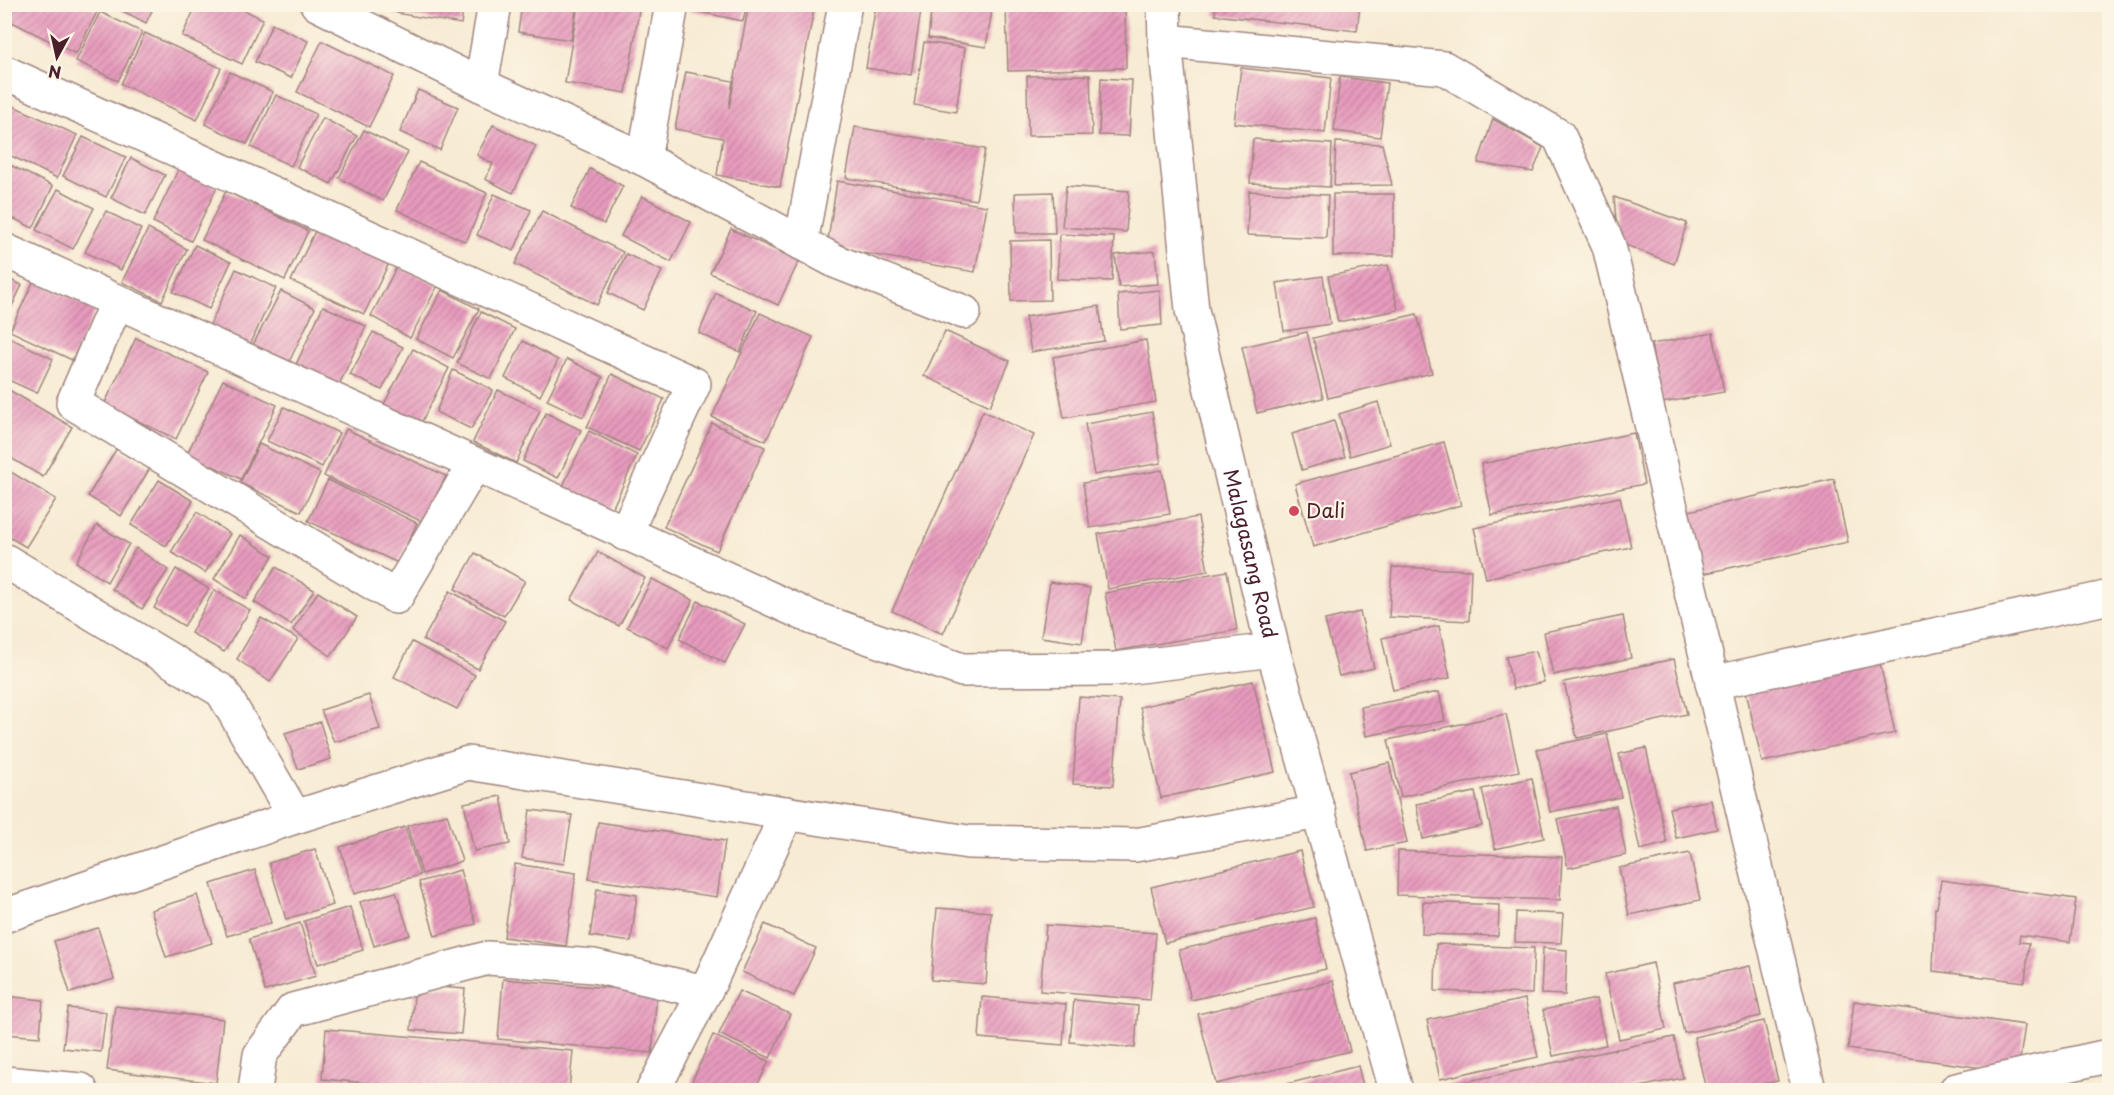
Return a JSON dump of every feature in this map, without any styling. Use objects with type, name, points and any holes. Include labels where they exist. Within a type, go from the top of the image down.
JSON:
[{"type":"street","points":[[317,4],[481,85],[644,159],[837,261],[964,312]]},
{"type":"street","points":[[481,85],[495,4]]},
{"type":"street","points":[[644,159],[672,4]]},
{"type":"street","points":[[801,243],[844,4]]},
{"type":"street","name":"Malagasang Road","points":[[1164,4],[1165,41],[1192,310],[1273,650],[1396,1090]]},
{"type":"street","points":[[1165,41],[1444,68],[1559,136],[1609,246],[1809,1090]]},
{"type":"street","points":[[4,72],[694,384],[625,534]]},
{"type":"street","points":[[4,250],[813,618],[962,670],[1115,669],[1273,650]]},
{"type":"street","points":[[117,302],[73,403],[396,597],[474,465]]},
{"type":"street","points":[[4,560],[222,691],[295,817]]},
{"type":"street","points":[[1712,683],[2109,597]]},
{"type":"street","points":[[4,916],[295,817],[468,763],[968,842],[1135,845],[1319,812]]},
{"type":"street","points":[[653,1090],[705,992],[787,813]]},
{"type":"street","points":[[255,1090],[260,1055],[293,1010],[488,958],[594,966],[705,992]]},
{"type":"street","points":[[1956,1090],[2103,1057]]},
{"type":"street","points":[[4,1083],[81,1090]]},
{"type":"building","points":[[109,4],[155,4],[146,23]]},
{"type":"building","points":[[197,4],[231,4],[263,19],[242,64],[182,36]]},
{"type":"building","points":[[357,4],[400,4],[399,13]]},
{"type":"building","points":[[403,4],[464,4],[461,24],[401,14]]},
{"type":"building","points":[[522,4],[577,4],[571,40],[518,32]]},
{"type":"building","points":[[578,4],[640,4],[626,93],[565,83]]},
{"type":"building","points":[[691,4],[747,4],[743,21],[690,10]]},
{"type":"building","points":[[749,4],[815,4],[780,187],[717,175],[723,138],[675,129],[686,72],[733,81],[729,108]]},
{"type":"building","points":[[876,4],[922,4],[911,75],[866,68]]},
{"type":"building","points":[[932,4],[993,4],[986,47],[928,38]]},
{"type":"building","points":[[1125,4],[1126,68],[1008,71],[1006,7]]},
{"type":"building","points":[[1216,4],[1360,4],[1357,31],[1215,15]]},
{"type":"building","points":[[4,5],[87,5],[98,10],[76,54],[4,18]]},
{"type":"building","points":[[100,12],[142,32],[118,81],[76,61]]},
{"type":"building","points":[[272,24],[308,41],[291,78],[255,62]]},
{"type":"building","points":[[145,33],[221,68],[197,120],[121,84]]},
{"type":"building","points":[[322,41],[394,76],[369,127],[297,92]]},
{"type":"building","points":[[924,42],[965,48],[956,112],[914,105]]},
{"type":"building","points":[[1241,68],[1331,78],[1325,133],[1234,123]]},
{"type":"building","points":[[230,72],[273,92],[247,144],[205,124]]},
{"type":"building","points":[[1090,75],[1092,135],[1028,136],[1027,76]]},
{"type":"building","points":[[1340,77],[1387,83],[1380,137],[1334,131]]},
{"type":"building","points":[[1101,78],[1132,80],[1129,136],[1099,135]]},
{"type":"building","points":[[418,90],[458,107],[440,150],[400,132]]},
{"type":"building","points":[[276,95],[316,114],[291,166],[251,147]]},
{"type":"building","points":[[9,104],[77,135],[57,178],[5,153],[5,113]]},
{"type":"building","points":[[323,118],[357,136],[331,184],[297,167]]},
{"type":"building","points":[[1493,119],[1543,147],[1533,172],[1478,163]]},
{"type":"building","points":[[493,125],[536,146],[513,193],[485,179],[493,164],[477,155]]},
{"type":"building","points":[[855,127],[985,149],[976,200],[846,178]]},
{"type":"building","points":[[364,130],[408,152],[383,201],[339,178]]},
{"type":"building","points":[[83,137],[126,157],[106,197],[63,176]]},
{"type":"building","points":[[1253,139],[1332,144],[1330,187],[1250,183]]},
{"type":"building","points":[[1336,142],[1382,144],[1392,185],[1334,186]]},
{"type":"building","points":[[131,158],[165,175],[145,215],[111,198]]},
{"type":"building","points":[[419,162],[487,193],[466,242],[397,210]]},
{"type":"building","points":[[10,165],[53,186],[33,228],[4,214],[4,178]]},
{"type":"building","points":[[179,168],[217,187],[191,241],[153,222]]},
{"type":"building","points":[[590,169],[623,186],[604,224],[571,208]]},
{"type":"building","points":[[837,181],[987,206],[975,272],[827,247]]},
{"type":"building","points":[[1066,186],[1129,191],[1126,232],[1062,227]]},
{"type":"building","points":[[58,189],[94,208],[73,249],[36,230]]},
{"type":"building","points":[[226,191],[308,231],[285,280],[202,240]]},
{"type":"building","points":[[1249,191],[1328,195],[1326,238],[1247,235]]},
{"type":"building","points":[[1053,192],[1055,233],[1016,233],[1015,193]]},
{"type":"building","points":[[494,194],[531,210],[514,251],[477,235]]},
{"type":"building","points":[[1333,194],[1394,194],[1394,256],[1333,256]]},
{"type":"building","points":[[642,196],[691,222],[671,262],[621,236]]},
{"type":"building","points":[[1614,197],[1687,223],[1674,264],[1618,242]]},
{"type":"building","points":[[106,211],[141,229],[121,270],[85,252]]},
{"type":"building","points":[[542,211],[623,252],[597,305],[515,264]]},
{"type":"building","points":[[148,229],[187,249],[162,301],[122,282]]},
{"type":"building","points":[[316,229],[389,263],[364,314],[291,281]]},
{"type":"building","points":[[731,229],[799,261],[778,305],[710,273]]},
{"type":"building","points":[[1060,234],[1114,237],[1112,281],[1057,279]]},
{"type":"building","points":[[1049,240],[1050,300],[1011,301],[1010,241]]},
{"type":"building","points":[[195,245],[231,262],[209,309],[173,292]]},
{"type":"building","points":[[1155,251],[1158,284],[1119,287],[1115,255]]},
{"type":"building","points":[[626,254],[662,271],[643,310],[608,293]]},
{"type":"building","points":[[1388,265],[1398,310],[1338,322],[1328,276]]},
{"type":"building","points":[[397,266],[438,285],[410,338],[371,316]]},
{"type":"building","points":[[236,269],[276,288],[250,345],[209,327]]},
{"type":"building","points":[[1323,276],[1330,324],[1284,331],[1277,283]]},
{"type":"building","points":[[4,277],[22,285],[4,323]]},
{"type":"building","points":[[34,280],[96,310],[72,360],[10,331]]},
{"type":"building","points":[[442,290],[479,309],[453,358],[416,339]]},
{"type":"building","points":[[1160,290],[1162,325],[1120,329],[1118,294]]},
{"type":"building","points":[[281,291],[315,308],[289,362],[253,345]]},
{"type":"building","points":[[716,293],[757,311],[740,352],[699,333]]},
{"type":"building","points":[[323,306],[366,326],[338,387],[295,367]]},
{"type":"building","points":[[1099,306],[1104,341],[1031,352],[1025,317]]},
{"type":"building","points":[[481,312],[515,329],[491,379],[457,363]]},
{"type":"building","points":[[760,313],[813,337],[766,441],[712,417]]},
{"type":"building","points":[[1417,314],[1432,373],[1328,398],[1313,338]]},
{"type":"building","points":[[945,331],[1010,361],[990,406],[924,376]]},
{"type":"building","points":[[373,332],[403,347],[382,390],[350,375]]},
{"type":"building","points":[[1307,332],[1323,398],[1257,413],[1242,347]]},
{"type":"building","points":[[1713,333],[1724,392],[1662,403],[1651,344]]},
{"type":"building","points":[[8,337],[53,359],[37,393],[4,378],[4,345]]},
{"type":"building","points":[[136,338],[208,372],[176,439],[104,405]]},
{"type":"building","points":[[1146,340],[1156,402],[1064,418],[1053,357]]},
{"type":"building","points":[[523,341],[558,360],[540,396],[505,378]]},
{"type":"building","points":[[413,349],[449,368],[420,425],[383,406]]},
{"type":"building","points":[[567,359],[603,377],[583,417],[547,400]]},
{"type":"building","points":[[453,370],[493,390],[471,429],[436,412]]},
{"type":"building","points":[[612,374],[664,399],[639,451],[587,427]]},
{"type":"building","points":[[223,380],[277,405],[241,479],[187,454]]},
{"type":"building","points":[[4,387],[72,427],[43,477],[4,454]]},
{"type":"building","points":[[498,390],[540,410],[516,463],[473,442]]},
{"type":"building","points":[[1378,402],[1390,444],[1350,456],[1339,414]]},
{"type":"building","points":[[284,407],[339,433],[322,467],[267,441]]},
{"type":"building","points":[[983,411],[1034,435],[943,634],[892,611]]},
{"type":"building","points":[[1152,412],[1161,463],[1094,475],[1085,424]]},
{"type":"building","points":[[546,413],[581,430],[558,478],[523,461]]},
{"type":"building","points":[[1334,421],[1345,457],[1302,470],[1292,434]]},
{"type":"building","points":[[712,423],[765,447],[717,551],[664,527]]},
{"type":"building","points":[[346,429],[446,476],[423,522],[324,476]]},
{"type":"building","points":[[589,431],[637,455],[611,511],[562,488]]},
{"type":"building","points":[[1634,433],[1644,484],[1492,515],[1481,464]]},
{"type":"building","points":[[1444,442],[1461,505],[1313,547],[1295,484]]},
{"type":"building","points":[[259,444],[320,473],[301,512],[240,483]]},
{"type":"building","points":[[117,448],[150,468],[121,516],[88,496]]},
{"type":"building","points":[[4,468],[56,499],[26,547],[4,534]]},
{"type":"building","points":[[1162,470],[1170,514],[1090,528],[1083,483]]},
{"type":"building","points":[[1834,479],[1848,542],[1697,575],[1684,512]]},
{"type":"building","points":[[159,480],[193,501],[166,546],[131,525]]},
{"type":"building","points":[[328,480],[417,523],[398,563],[308,521]]},
{"type":"building","points":[[1620,497],[1631,547],[1486,578],[1474,528]]},
{"type":"building","points":[[197,512],[230,534],[205,573],[171,552]]},
{"type":"building","points":[[1198,517],[1208,571],[1108,589],[1098,534]]},
{"type":"building","points":[[97,525],[129,544],[107,582],[76,562]]},
{"type":"building","points":[[240,535],[273,556],[246,599],[214,579]]},
{"type":"building","points":[[136,548],[168,570],[142,609],[112,589]]},
{"type":"building","points":[[598,552],[645,578],[619,626],[571,600]]},
{"type":"building","points":[[475,553],[525,581],[504,616],[455,589]]},
{"type":"building","points":[[276,567],[314,590],[291,625],[254,602]]},
{"type":"building","points":[[1392,567],[1471,570],[1469,621],[1389,617]]},
{"type":"building","points":[[176,569],[209,589],[184,626],[154,608]]},
{"type":"building","points":[[1227,571],[1237,630],[1116,651],[1105,593]]},
{"type":"building","points":[[652,579],[693,600],[668,648],[627,627]]},
{"type":"building","points":[[1050,582],[1090,588],[1082,643],[1041,637]]},
{"type":"building","points":[[214,590],[250,610],[224,652],[191,633]]},
{"type":"building","points":[[450,591],[505,621],[478,669],[423,640]]},
{"type":"building","points":[[318,592],[357,617],[331,656],[293,630]]},
{"type":"building","points":[[698,601],[745,624],[725,663],[679,639]]},
{"type":"building","points":[[1360,612],[1374,668],[1339,676],[1325,620]]},
{"type":"building","points":[[1623,616],[1631,658],[1553,675],[1544,632]]},
{"type":"building","points":[[261,618],[298,639],[270,682],[237,659]]},
{"type":"building","points":[[1439,626],[1450,678],[1393,690],[1382,638]]},
{"type":"building","points":[[412,642],[475,675],[457,709],[394,677]]},
{"type":"building","points":[[1536,651],[1544,682],[1513,689],[1506,657]]},
{"type":"building","points":[[1879,658],[1895,733],[1762,762],[1745,687]]},
{"type":"building","points":[[1674,659],[1687,714],[1577,738],[1564,682]]},
{"type":"building","points":[[1253,681],[1275,772],[1161,798],[1140,707]]},
{"type":"building","points":[[1439,692],[1445,721],[1366,736],[1361,707]]},
{"type":"building","points":[[369,695],[380,729],[334,742],[321,710]]},
{"type":"building","points":[[1079,697],[1120,700],[1113,786],[1073,784]]},
{"type":"building","points":[[1506,714],[1519,771],[1401,797],[1388,740]]},
{"type":"building","points":[[320,722],[331,759],[298,769],[285,733]]},
{"type":"building","points":[[1607,734],[1621,797],[1550,812],[1537,749]]},
{"type":"building","points":[[1646,748],[1667,843],[1640,850],[1619,754]]},
{"type":"building","points":[[1389,763],[1407,843],[1367,851],[1349,772]]},
{"type":"building","points":[[1532,778],[1544,838],[1495,849],[1482,789]]},
{"type":"building","points":[[1475,792],[1482,826],[1423,839],[1416,804]]},
{"type":"building","points":[[501,796],[510,844],[474,851],[464,803]]},
{"type":"building","points":[[1711,800],[1717,829],[1676,838],[1669,808]]},
{"type":"building","points":[[1616,806],[1626,855],[1568,868],[1557,819]]},
{"type":"building","points":[[530,810],[572,815],[564,864],[522,858]]},
{"type":"building","points":[[447,814],[462,861],[422,874],[407,826]]},
{"type":"building","points":[[598,822],[725,841],[717,897],[589,879]]},
{"type":"building","points":[[405,827],[420,875],[354,894],[340,847]]},
{"type":"building","points":[[315,849],[333,905],[286,919],[269,863]]},
{"type":"building","points":[[1300,851],[1314,907],[1165,943],[1151,887]]},
{"type":"building","points":[[1398,851],[1562,857],[1560,900],[1397,895]]},
{"type":"building","points":[[1690,853],[1700,900],[1629,915],[1619,868]]},
{"type":"building","points":[[515,864],[576,873],[566,946],[504,937]]},
{"type":"building","points":[[255,870],[271,923],[227,936],[211,884]]},
{"type":"building","points":[[460,870],[476,924],[435,936],[419,882]]},
{"type":"building","points":[[1941,880],[2076,899],[2070,942],[2020,935],[2019,942],[2029,943],[2025,982],[1933,971],[1935,908],[1937,908]]},
{"type":"building","points":[[597,889],[637,895],[631,942],[590,936]]},
{"type":"building","points":[[396,892],[410,935],[374,946],[360,902]]},
{"type":"building","points":[[197,895],[212,943],[166,957],[151,910]]},
{"type":"building","points":[[1423,902],[1499,905],[1498,936],[1422,934]]},
{"type":"building","points":[[350,907],[363,950],[318,964],[304,921]]},
{"type":"building","points":[[937,908],[991,912],[986,984],[931,980]]},
{"type":"building","points":[[1516,912],[1563,914],[1561,943],[1515,942]]},
{"type":"building","points":[[1315,918],[1326,969],[1191,1000],[1179,950]]},
{"type":"building","points":[[300,923],[316,976],[265,991],[249,939]]},
{"type":"building","points":[[765,924],[816,948],[794,996],[742,972]]},
{"type":"building","points":[[1046,925],[1156,933],[1150,1000],[1040,991]]},
{"type":"building","points":[[98,928],[114,979],[70,993],[54,941]]},
{"type":"building","points":[[1436,944],[1534,948],[1532,994],[1435,991]]},
{"type":"building","points":[[1543,948],[1567,950],[1565,995],[1541,994]]},
{"type":"building","points":[[1653,963],[1666,1029],[1619,1039],[1605,974]]},
{"type":"building","points":[[1750,966],[1761,1016],[1684,1033],[1673,983]]},
{"type":"building","points":[[503,979],[657,992],[652,1053],[498,1039]]},
{"type":"building","points":[[1333,981],[1350,1051],[1216,1084],[1198,1014]]},
{"type":"building","points":[[415,985],[465,989],[461,1034],[411,1030]]},
{"type":"building","points":[[739,991],[790,1014],[770,1058],[719,1034]]},
{"type":"building","points":[[4,996],[43,1000],[40,1037],[4,1034]]},
{"type":"building","points":[[982,997],[1066,1004],[1063,1045],[979,1038]]},
{"type":"building","points":[[1525,999],[1538,1057],[1440,1079],[1427,1020]]},
{"type":"building","points":[[1596,999],[1606,1045],[1553,1056],[1543,1010]]},
{"type":"building","points":[[1074,1000],[1138,1006],[1135,1048],[1070,1042]]},
{"type":"building","points":[[1854,1001],[2025,1025],[2018,1073],[1848,1049]]},
{"type":"building","points":[[115,1006],[223,1019],[216,1083],[107,1070]]},
{"type":"building","points":[[68,1008],[106,1012],[101,1052],[63,1048]]},
{"type":"building","points":[[1764,1021],[1778,1081],[1732,1090],[1706,1090],[1694,1037]]},
{"type":"building","points":[[326,1029],[573,1051],[569,1090],[443,1090],[322,1079]]},
{"type":"building","points":[[713,1035],[769,1061],[755,1090],[688,1090]]},
{"type":"building","points":[[1674,1037],[1683,1078],[1625,1090],[1446,1090],[1445,1086]]},
{"type":"building","points":[[1358,1066],[1364,1090],[1263,1090]]},
{"type":"place","name":"Dali","points":[[1294,511]]}]
